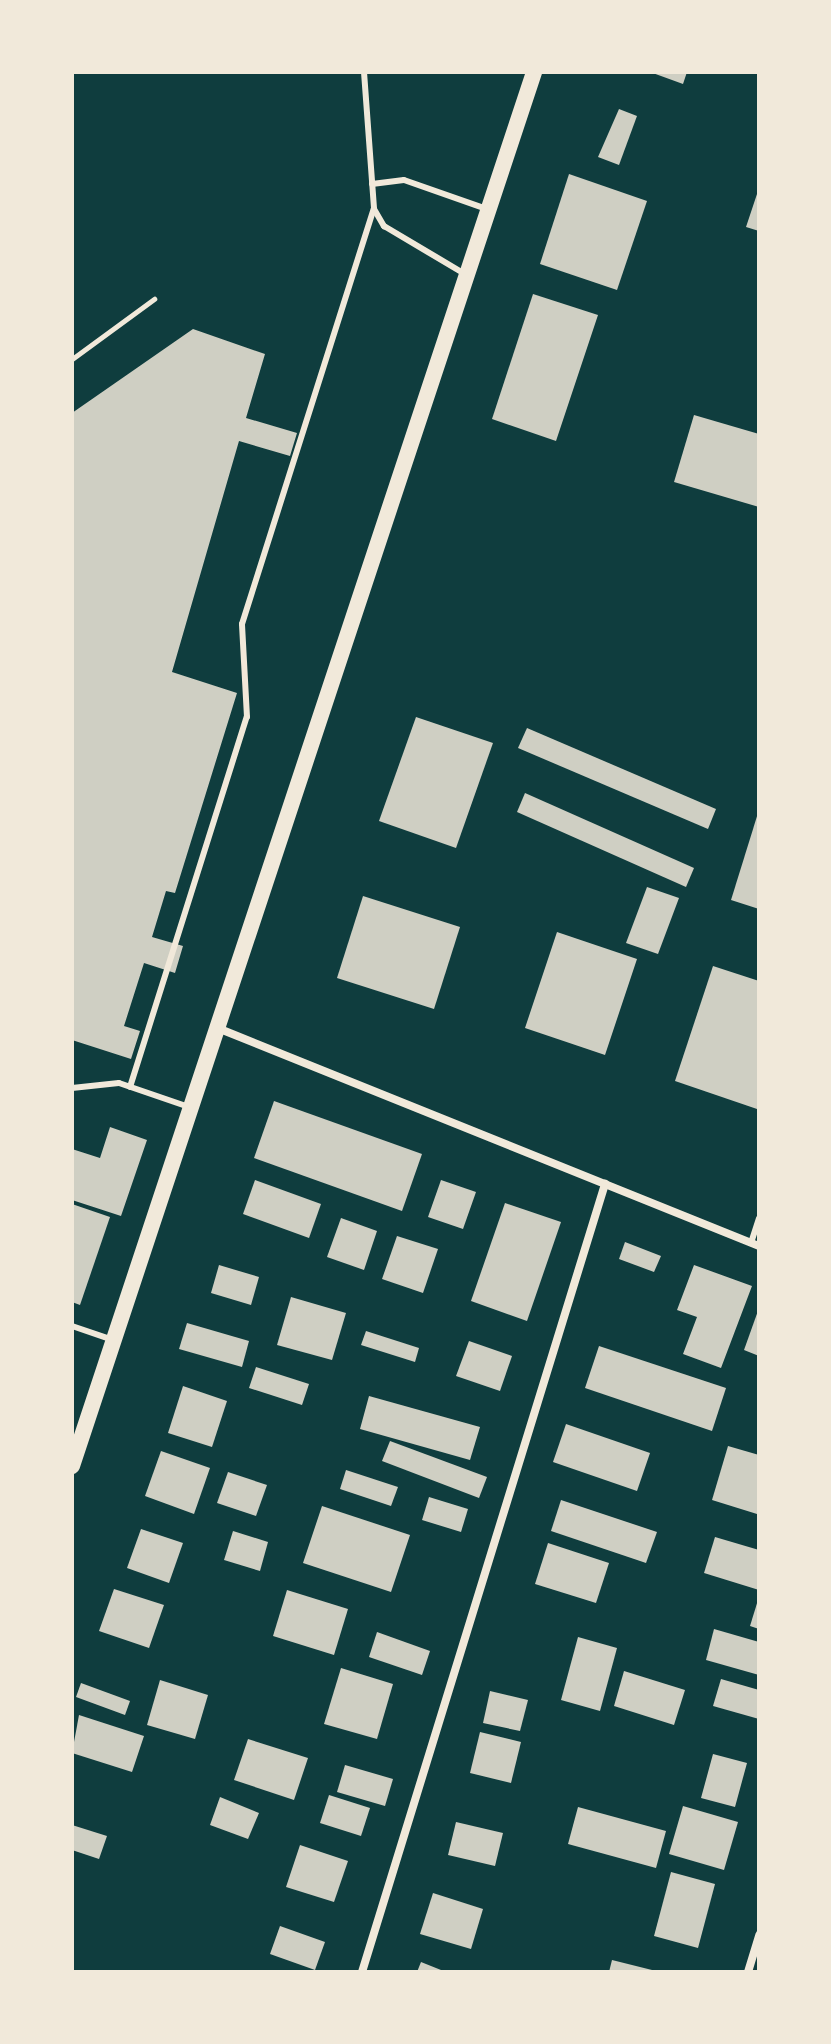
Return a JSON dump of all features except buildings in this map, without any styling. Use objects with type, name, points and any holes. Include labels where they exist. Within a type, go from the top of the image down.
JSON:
[{"type":"main road","points":[[72,1466],[534,72]]},
{"type":"street","points":[[215,1027],[755,1244]]},
{"type":"street","points":[[362,1972],[605,1184]]},
{"type":"street","points":[[748,1972],[759,1935]]},
{"type":"lane","points":[[130,1087],[247,717],[242,624],[374,209],[364,72]]},
{"type":"lane","points":[[372,184],[404,180],[487,209]]},
{"type":"lane","points":[[374,209],[384,226],[465,274]]},
{"type":"lane","points":[[72,1088],[130,1087],[189,1107]]},
{"type":"lane","points":[[755,1244],[759,1218]]},
{"type":"lane","points":[[72,1326],[113,1340]]},
{"type":"path","points":[[72,359],[154,299]]}]
